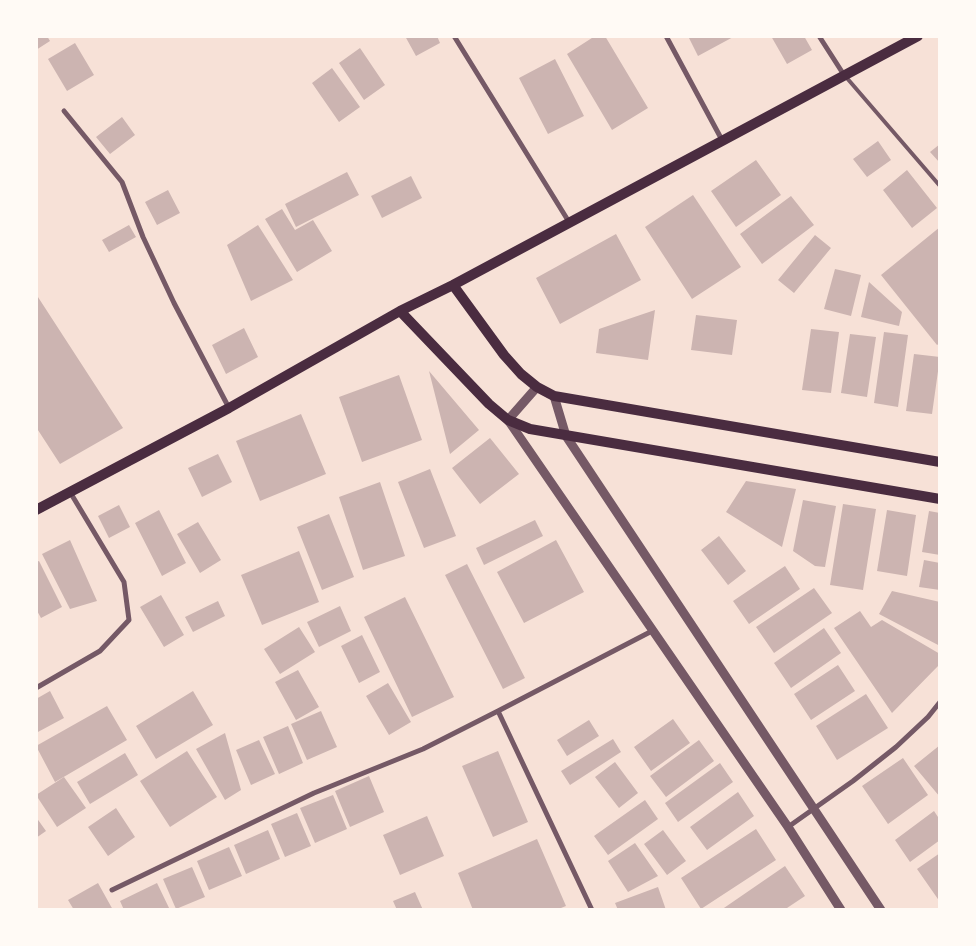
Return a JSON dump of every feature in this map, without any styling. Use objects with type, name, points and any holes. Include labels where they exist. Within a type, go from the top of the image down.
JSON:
[{"type":"main road","points":[[36,510],[229,408],[400,311],[453,285],[918,36]]},
{"type":"main road","points":[[453,285],[504,355],[521,374],[537,387],[554,396],[940,462]]},
{"type":"main road","points":[[400,311],[489,404],[508,420],[530,429],[940,499]]},
{"type":"street","points":[[454,36],[569,222]]},
{"type":"street","points":[[666,36],[722,140]]},
{"type":"street","points":[[819,36],[844,75]]},
{"type":"street","points":[[64,111],[122,182],[143,237],[170,295],[229,408]]},
{"type":"street","points":[[537,387],[508,420],[788,827],[841,910]]},
{"type":"street","points":[[554,396],[566,436],[881,910]]},
{"type":"street","points":[[36,688],[100,651],[129,620],[124,582],[70,492]]},
{"type":"street","points":[[112,890],[314,793],[423,749],[652,631]]},
{"type":"street","points":[[788,827],[853,781],[896,747],[928,717],[940,702]]},
{"type":"street","points":[[498,711],[592,910]]},
{"type":"lane","points":[[844,75],[940,186]]},
{"type":"building","points":[[36,36],[47,36],[50,41],[36,50]]},
{"type":"building","points":[[405,36],[437,36],[440,43],[416,56]]},
{"type":"building","points":[[595,36],[605,36],[648,108],[612,130],[567,54]]},
{"type":"building","points":[[688,36],[735,36],[698,56]]},
{"type":"building","points":[[771,36],[804,36],[812,50],[787,64]]},
{"type":"building","points":[[75,43],[94,75],[67,91],[48,59]]},
{"type":"building","points":[[360,48],[385,85],[364,100],[339,63]]},
{"type":"building","points":[[555,59],[584,116],[548,134],[519,78]]},
{"type":"building","points":[[332,68],[360,107],[339,122],[312,83]]},
{"type":"building","points":[[122,117],[135,135],[110,154],[96,137]]},
{"type":"building","points":[[878,141],[891,160],[867,177],[853,159]]},
{"type":"building","points":[[940,144],[940,163],[930,152]]},
{"type":"building","points":[[756,160],[781,195],[736,227],[711,191]]},
{"type":"building","points":[[907,170],[937,208],[912,228],[883,190]]},
{"type":"building","points":[[347,172],[359,195],[296,227],[285,204]]},
{"type":"building","points":[[411,176],[422,198],[382,218],[371,196]]},
{"type":"building","points":[[168,190],[180,213],[157,225],[145,202]]},
{"type":"building","points":[[693,195],[741,267],[692,299],[645,227]]},
{"type":"building","points":[[791,196],[814,225],[762,264],[740,234]]},
{"type":"building","points":[[282,209],[295,230],[313,220],[332,251],[297,272],[265,219]]},
{"type":"building","points":[[129,225],[136,237],[109,252],[102,240]]},
{"type":"building","points":[[258,225],[293,280],[251,301],[227,245]]},
{"type":"building","points":[[940,227],[940,343],[937,345],[881,275]]},
{"type":"building","points":[[616,234],[641,280],[560,324],[536,278]]},
{"type":"building","points":[[815,235],[831,248],[794,293],[778,280]]},
{"type":"building","points":[[835,269],[861,275],[851,316],[824,309]]},
{"type":"building","points":[[869,282],[902,312],[899,326],[861,317]]},
{"type":"building","points":[[36,294],[123,428],[60,464],[36,427]]},
{"type":"building","points":[[655,310],[648,360],[596,353],[599,329]]},
{"type":"building","points":[[696,315],[737,320],[732,355],[691,350]]},
{"type":"building","points":[[244,328],[258,357],[226,374],[212,345]]},
{"type":"building","points":[[811,329],[839,332],[831,393],[802,390]]},
{"type":"building","points":[[884,332],[908,335],[898,407],[874,403]]},
{"type":"building","points":[[850,334],[876,337],[867,397],[841,393]]},
{"type":"building","points":[[914,354],[940,357],[932,414],[906,411]]},
{"type":"building","points":[[429,371],[479,430],[450,454]]},
{"type":"building","points":[[399,375],[422,440],[362,462],[339,397]]},
{"type":"building","points":[[301,414],[326,474],[260,501],[236,441]]},
{"type":"building","points":[[490,438],[519,474],[480,504],[452,468]]},
{"type":"building","points":[[218,454],[232,482],[202,497],[188,468]]},
{"type":"building","points":[[430,469],[456,536],[424,548],[398,482]]},
{"type":"building","points":[[746,481],[796,489],[782,547],[726,512]]},
{"type":"building","points":[[380,482],[405,556],[363,570],[339,497]]},
{"type":"building","points":[[803,500],[836,506],[825,567],[815,566],[793,551]]},
{"type":"building","points":[[843,504],[876,509],[863,590],[830,585]]},
{"type":"building","points":[[119,505],[130,527],[109,538],[98,516]]},
{"type":"building","points":[[159,510],[186,563],[162,576],[135,523]]},
{"type":"building","points":[[887,510],[916,515],[907,576],[877,571]]},
{"type":"building","points":[[929,511],[940,513],[940,555],[922,552]]},
{"type":"building","points":[[329,514],[354,577],[322,590],[297,527]]},
{"type":"building","points":[[535,520],[543,536],[484,565],[476,548]]},
{"type":"building","points":[[198,522],[221,560],[200,573],[177,534]]},
{"type":"building","points":[[719,536],[746,571],[728,585],[701,550]]},
{"type":"building","points":[[70,540],[97,601],[70,609],[42,554]]},
{"type":"building","points":[[556,540],[584,592],[524,623],[497,572]]},
{"type":"building","points":[[299,551],[319,602],[262,625],[241,575]]},
{"type":"building","points":[[924,560],[940,563],[940,590],[919,587]]},
{"type":"building","points":[[39,561],[62,607],[41,618],[36,609],[36,562]]},
{"type":"building","points":[[467,564],[525,678],[503,689],[445,575]]},
{"type":"building","points":[[785,566],[800,589],[749,624],[733,601]]},
{"type":"building","points":[[814,588],[832,613],[774,653],[756,627]]},
{"type":"building","points":[[892,591],[940,602],[940,646],[879,614]]},
{"type":"building","points":[[161,595],[184,635],[164,647],[140,607]]},
{"type":"building","points":[[405,597],[454,697],[412,717],[364,617]]},
{"type":"building","points":[[218,601],[225,616],[193,632],[185,617]]},
{"type":"building","points":[[340,606],[351,631],[319,647],[307,622]]},
{"type":"building","points":[[860,611],[871,627],[882,620],[940,654],[940,664],[892,713],[834,628]]},
{"type":"building","points":[[299,627],[315,652],[280,674],[264,649]]},
{"type":"building","points":[[824,628],[841,653],[791,688],[774,663]]},
{"type":"building","points":[[362,635],[380,672],[359,683],[341,646]]},
{"type":"building","points":[[838,665],[855,691],[811,720],[794,694]]},
{"type":"building","points":[[298,670],[319,707],[296,720],[275,682]]},
{"type":"building","points":[[388,683],[411,722],[389,735],[366,696]]},
{"type":"building","points":[[50,691],[64,718],[36,733],[36,699]]},
{"type":"building","points":[[193,691],[213,725],[156,759],[136,726]]},
{"type":"building","points":[[866,694],[888,728],[837,760],[816,726]]},
{"type":"building","points":[[107,706],[127,740],[55,782],[36,746]]},
{"type":"building","points":[[321,711],[337,747],[307,760],[291,724]]},
{"type":"building","points":[[673,719],[690,743],[651,771],[634,747]]},
{"type":"building","points":[[589,720],[599,736],[567,756],[557,740]]},
{"type":"building","points":[[288,726],[303,763],[279,774],[263,737]]},
{"type":"building","points":[[225,733],[241,790],[225,800],[196,749]]},
{"type":"building","points":[[613,739],[621,752],[570,785],[561,771]]},
{"type":"building","points":[[259,740],[275,774],[251,785],[236,750]]},
{"type":"building","points":[[699,740],[714,761],[666,797],[650,776]]},
{"type":"building","points":[[940,745],[940,797],[914,766]]},
{"type":"building","points":[[187,751],[217,797],[170,827],[140,781]]},
{"type":"building","points":[[498,751],[528,822],[493,837],[462,766]]},
{"type":"building","points":[[125,753],[138,775],[90,804],[77,782]]},
{"type":"building","points":[[903,758],[928,795],[888,824],[862,786]]},
{"type":"building","points":[[615,762],[638,793],[619,808],[595,777]]},
{"type":"building","points":[[720,763],[733,782],[678,822],[665,803]]},
{"type":"building","points":[[369,776],[384,812],[350,827],[335,791]]},
{"type":"building","points":[[64,777],[86,808],[57,827],[36,795]]},
{"type":"building","points":[[738,792],[754,816],[707,850],[690,827]]},
{"type":"building","points":[[333,795],[347,829],[315,843],[300,808]]},
{"type":"building","points":[[645,800],[658,819],[608,855],[594,836]]},
{"type":"building","points":[[116,808],[135,837],[108,856],[88,827]]},
{"type":"building","points":[[934,811],[940,820],[940,840],[910,862],[895,840]]},
{"type":"building","points":[[297,813],[311,846],[285,857],[271,824]]},
{"type":"building","points":[[427,816],[444,856],[400,875],[383,835]]},
{"type":"building","points":[[36,817],[46,831],[36,838]]},
{"type":"building","points":[[756,829],[776,860],[701,909],[681,878]]},
{"type":"building","points":[[268,830],[280,859],[246,874],[234,845]]},
{"type":"building","points":[[663,830],[686,861],[667,875],[644,844]]},
{"type":"building","points":[[537,839],[566,906],[556,910],[473,910],[458,873]]},
{"type":"building","points":[[635,843],[658,876],[628,892],[608,861]]},
{"type":"building","points":[[229,847],[242,876],[209,890],[197,861]]},
{"type":"building","points":[[940,853],[940,902],[917,869]]},
{"type":"building","points":[[785,866],[805,896],[784,910],[721,910]]},
{"type":"building","points":[[192,867],[205,897],[176,909],[163,879]]},
{"type":"building","points":[[98,883],[113,910],[74,910],[68,900]]},
{"type":"building","points":[[157,883],[170,910],[124,910],[120,901]]},
{"type":"building","points":[[658,887],[666,910],[618,910],[615,903]]},
{"type":"building","points":[[415,892],[423,910],[397,910],[393,901]]}]
